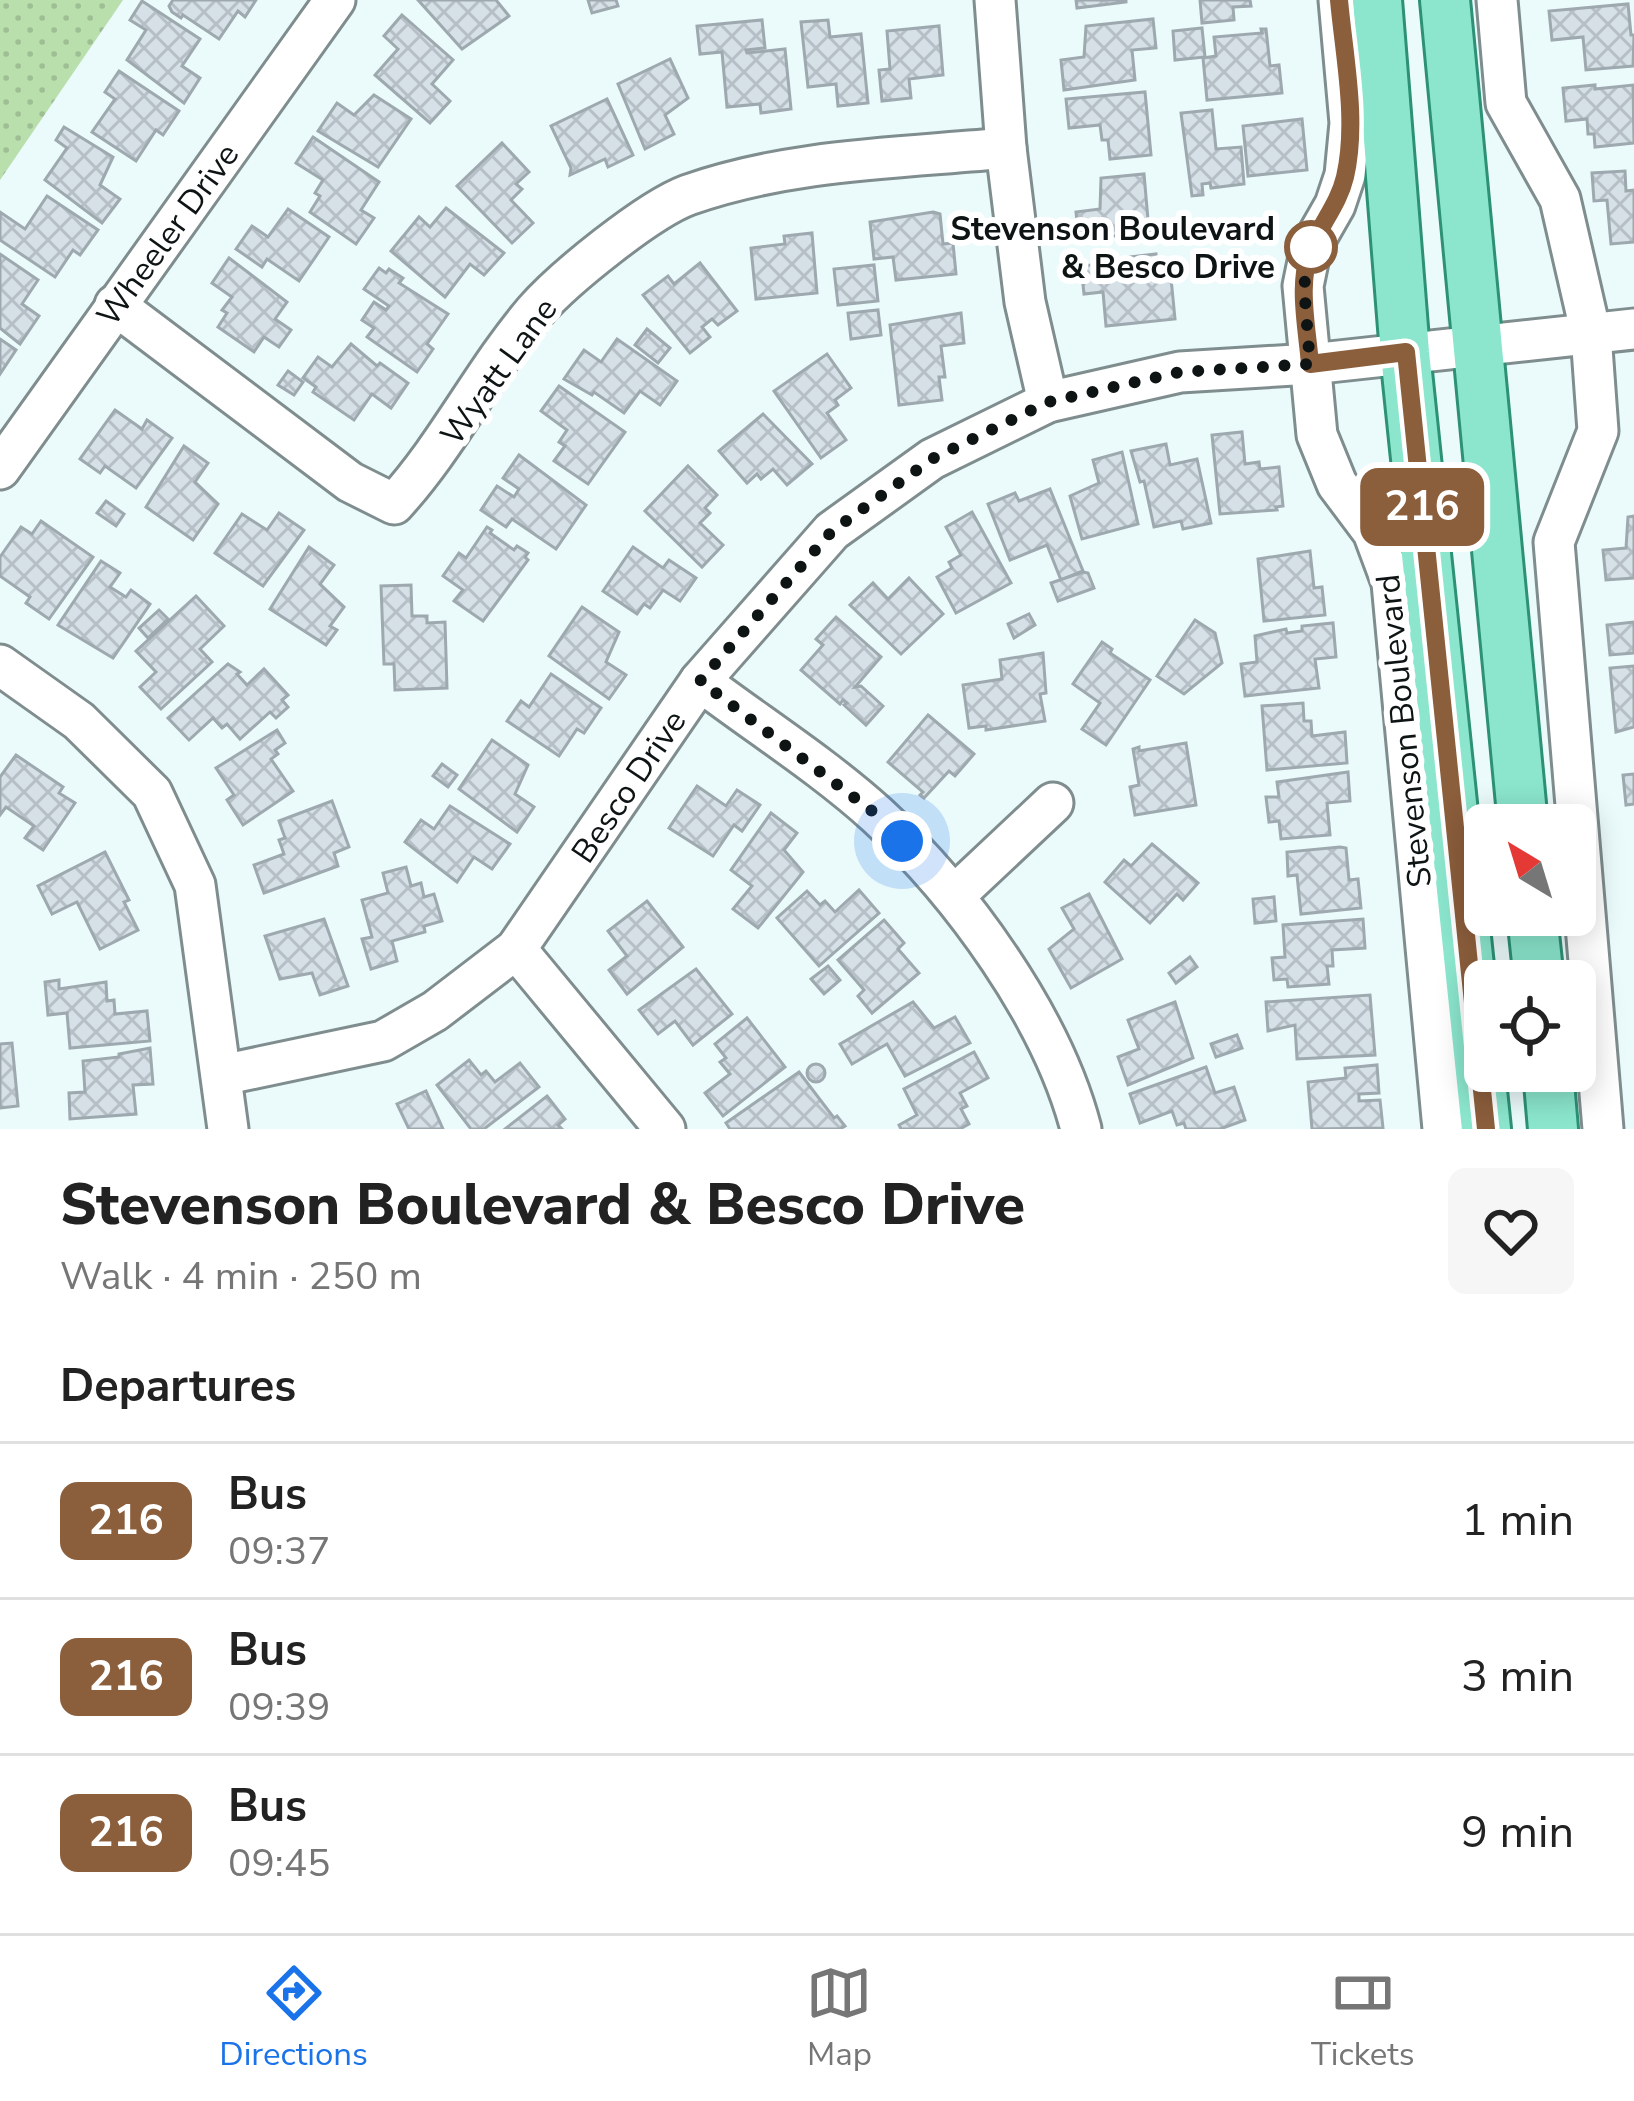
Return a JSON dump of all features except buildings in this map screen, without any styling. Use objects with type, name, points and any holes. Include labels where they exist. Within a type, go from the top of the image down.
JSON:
[{"type":"main road","name":"Stevenson Boulevard","points":[[1377,0],[1406,352],[1486,1129]]},
{"type":"main road","points":[[1445,0],[1521,804]]},
{"type":"main road","points":[[1549,1092],[1553,1129]]},
{"type":"street","name":"Wheeler Drive","points":[[0,469],[335,0]]},
{"type":"street","points":[[995,0],[1006,148],[1025,302],[1048,402]]},
{"type":"street","name":"Stevenson Boulevard","points":[[1339,0],[1350,123],[1346,176],[1311,247],[1304,286],[1310,364],[1317,435],[1337,484],[1373,532],[1392,584],[1444,1129]]},
{"type":"street","points":[[1498,0],[1506,103],[1560,199],[1592,334],[1598,431],[1554,542],[1603,1129]]},
{"type":"street","name":"Wyatt Lane","points":[[116,305],[350,482],[394,504],[427,468],[534,312],[586,262],[683,197],[776,170],[1006,148]]},
{"type":"street","name":"Besco Drive","points":[[222,1075],[383,1042],[435,1011],[516,949],[700,681],[832,531],[932,459],[1048,402],[1180,372],[1310,364],[1634,329]]},
{"type":"street","points":[[0,665],[79,721],[152,793],[195,885],[228,1129]]},
{"type":"street","points":[[700,681],[876,814],[954,896],[1032,1009],[1081,1129]]},
{"type":"street","points":[[954,896],[1053,802]]},
{"type":"street","points":[[516,949],[665,1129]]},
{"type":"green space","points":[[0,0],[123,0],[0,180]]},
{"type":"bus line","name":"216","points":[[1339,0],[1350,123],[1346,176],[1311,247],[1304,286],[1310,364],[1406,352],[1486,1129]]},
{"type":"place","name":"Stevenson Boulevard & Besco Drive","points":[[1311,247]]},
{"type":"route","points":[[902,841],[876,814],[700,681],[832,531],[932,459],[1048,402],[1180,372],[1310,364],[1304,286],[1311,247]]}]
